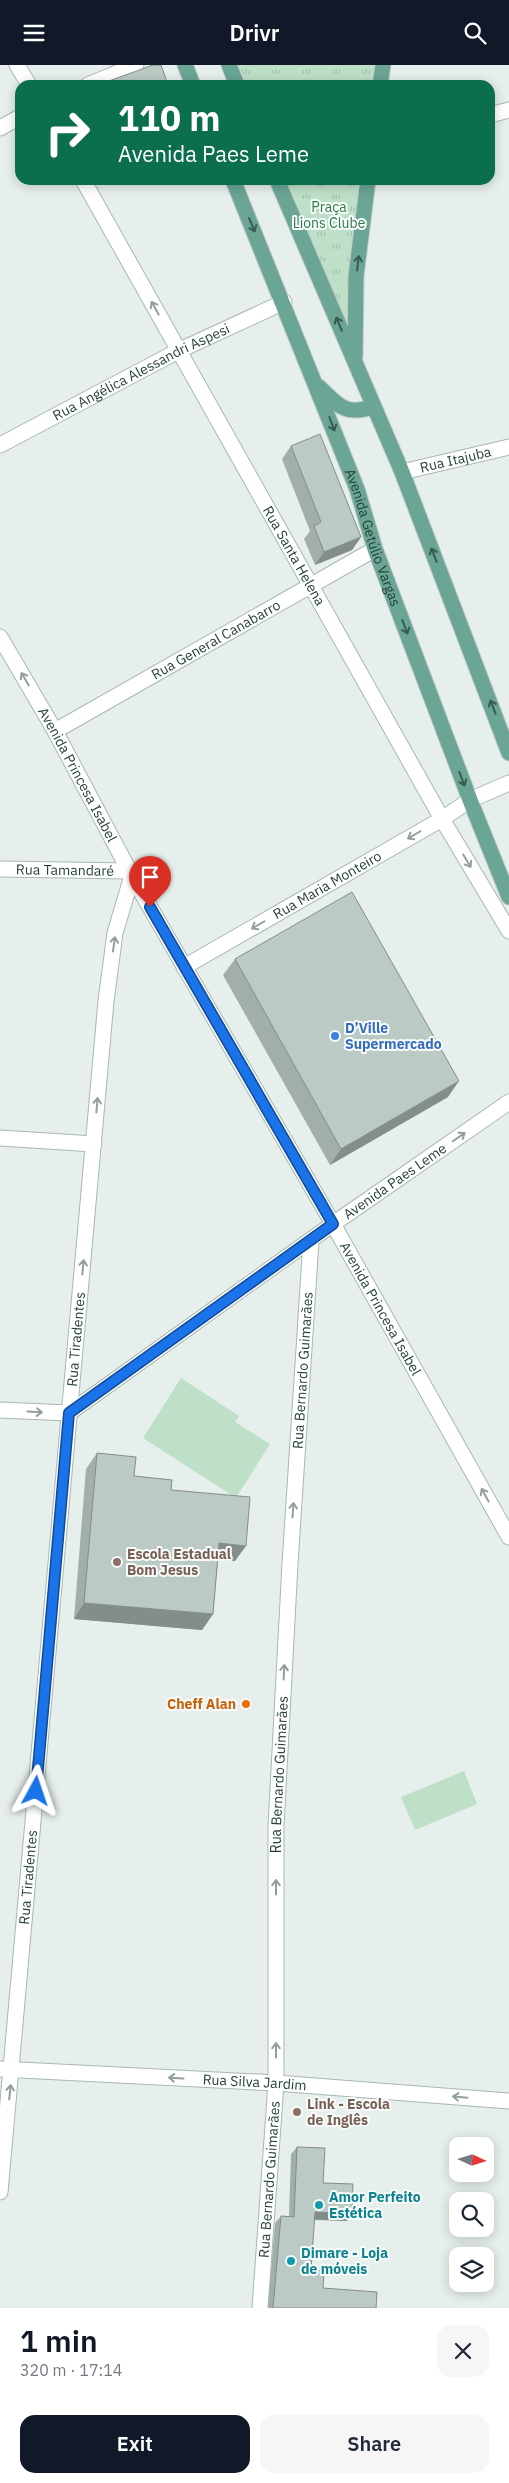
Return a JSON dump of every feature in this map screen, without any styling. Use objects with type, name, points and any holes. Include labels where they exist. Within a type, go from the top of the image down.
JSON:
[{"type":"main road","points":[[185,65],[191,80]]},
{"type":"main road","points":[[229,65],[235,80]]},
{"type":"main road","points":[[381,80],[383,65]]},
{"type":"main road","name":"Avenida Getúlio Vargas","points":[[235,185],[284,302],[357,489],[375,549],[470,800],[509,897]]},
{"type":"main road","points":[[280,185],[372,407],[402,471],[509,753]]},
{"type":"main road","points":[[355,364],[356,276],[367,185]]},
{"type":"main road","points":[[316,384],[342,408],[351,411],[372,407]]},
{"type":"street","points":[[17,65],[26,80]]},
{"type":"street","points":[[100,80],[136,65]]},
{"type":"street","points":[[495,114],[509,110]]},
{"type":"street","points":[[0,127],[15,120]]},
{"type":"street","name":"Rua Santa Helena","points":[[86,185],[442,819],[509,931]]},
{"type":"street","name":"Rua Angélica Alessandri Aspesi","points":[[0,445],[178,351],[284,302]]},
{"type":"street","name":"Rua Itajuba","points":[[402,471],[509,447]]},
{"type":"street","name":"Rua General Canabarro","points":[[55,731],[312,587],[375,549]]},
{"type":"street","name":"Avenida Princesa Isabel","points":[[0,637],[55,731],[130,873],[333,1224],[509,1537]]},
{"type":"street","name":"Rua Maria Monteiro","points":[[184,967],[442,819],[470,800],[509,783]]},
{"type":"street","name":"Rua Tamandaré","points":[[0,869],[130,873]]},
{"type":"street","name":"Rua Tiradentes","points":[[0,2192],[6,2070],[69,1413],[106,1001],[114,943],[130,873]]},
{"type":"street","name":"Avenida Paes Leme","points":[[69,1413],[333,1224],[509,1102]]},
{"type":"street","points":[[0,1138],[94,1144]]},
{"type":"street","name":"Rua Bernardo Guimarães","points":[[260,2308],[276,2083],[276,1826],[290,1564],[311,1241]]},
{"type":"street","points":[[0,1410],[69,1413]]},
{"type":"street","name":"Rua Silva Jardim","points":[[6,2070],[276,2083],[509,2101]]},
{"type":"green space","points":[[229,65],[383,65],[381,80],[235,80]]},
{"type":"green space","name":"Praça Lions Clube","points":[[279,185],[368,185],[355,364]]},
{"type":"green space","points":[[181,1378],[239,1416],[235,1422],[270,1444],[236,1498],[143,1438]]},
{"type":"green space","points":[[464,1771],[477,1804],[415,1830],[401,1797]]},
{"type":"building","points":[[153,65],[161,65],[166,80],[112,80]]},
{"type":"building","points":[[320,434],[361,537],[324,552],[314,526],[321,522],[291,446]]},
{"type":"building","name":"D’Ville Supermercado","points":[[352,892],[459,1081],[341,1149],[235,959]]},
{"type":"building","name":"Escola Estadual Bom Jesus","points":[[97,1453],[136,1457],[134,1476],[172,1480],[171,1490],[250,1497],[246,1546],[219,1543],[213,1614],[84,1603]]},
{"type":"building","points":[[297,2147],[325,2148],[323,2183],[353,2184],[352,2214],[315,2212],[311,2270],[324,2271],[323,2288],[377,2292],[376,2308],[273,2308],[281,2216],[294,2217]]},
{"type":"place","name":"D’Ville Supermercado","points":[[335,1036]]},
{"type":"place","name":"Escola Estadual Bom Jesus","points":[[117,1562]]},
{"type":"place","name":"Cheff Alan","points":[[246,1704]]},
{"type":"place","name":"Link - Escola de Inglês","points":[[297,2112]]},
{"type":"place","name":"Amor Perfeito Estética","points":[[319,2205]]},
{"type":"place","name":"Dimare - Loja de móveis","points":[[291,2261]]},
{"type":"route","points":[[36,1791],[69,1413],[333,1224],[150,907]]}]
